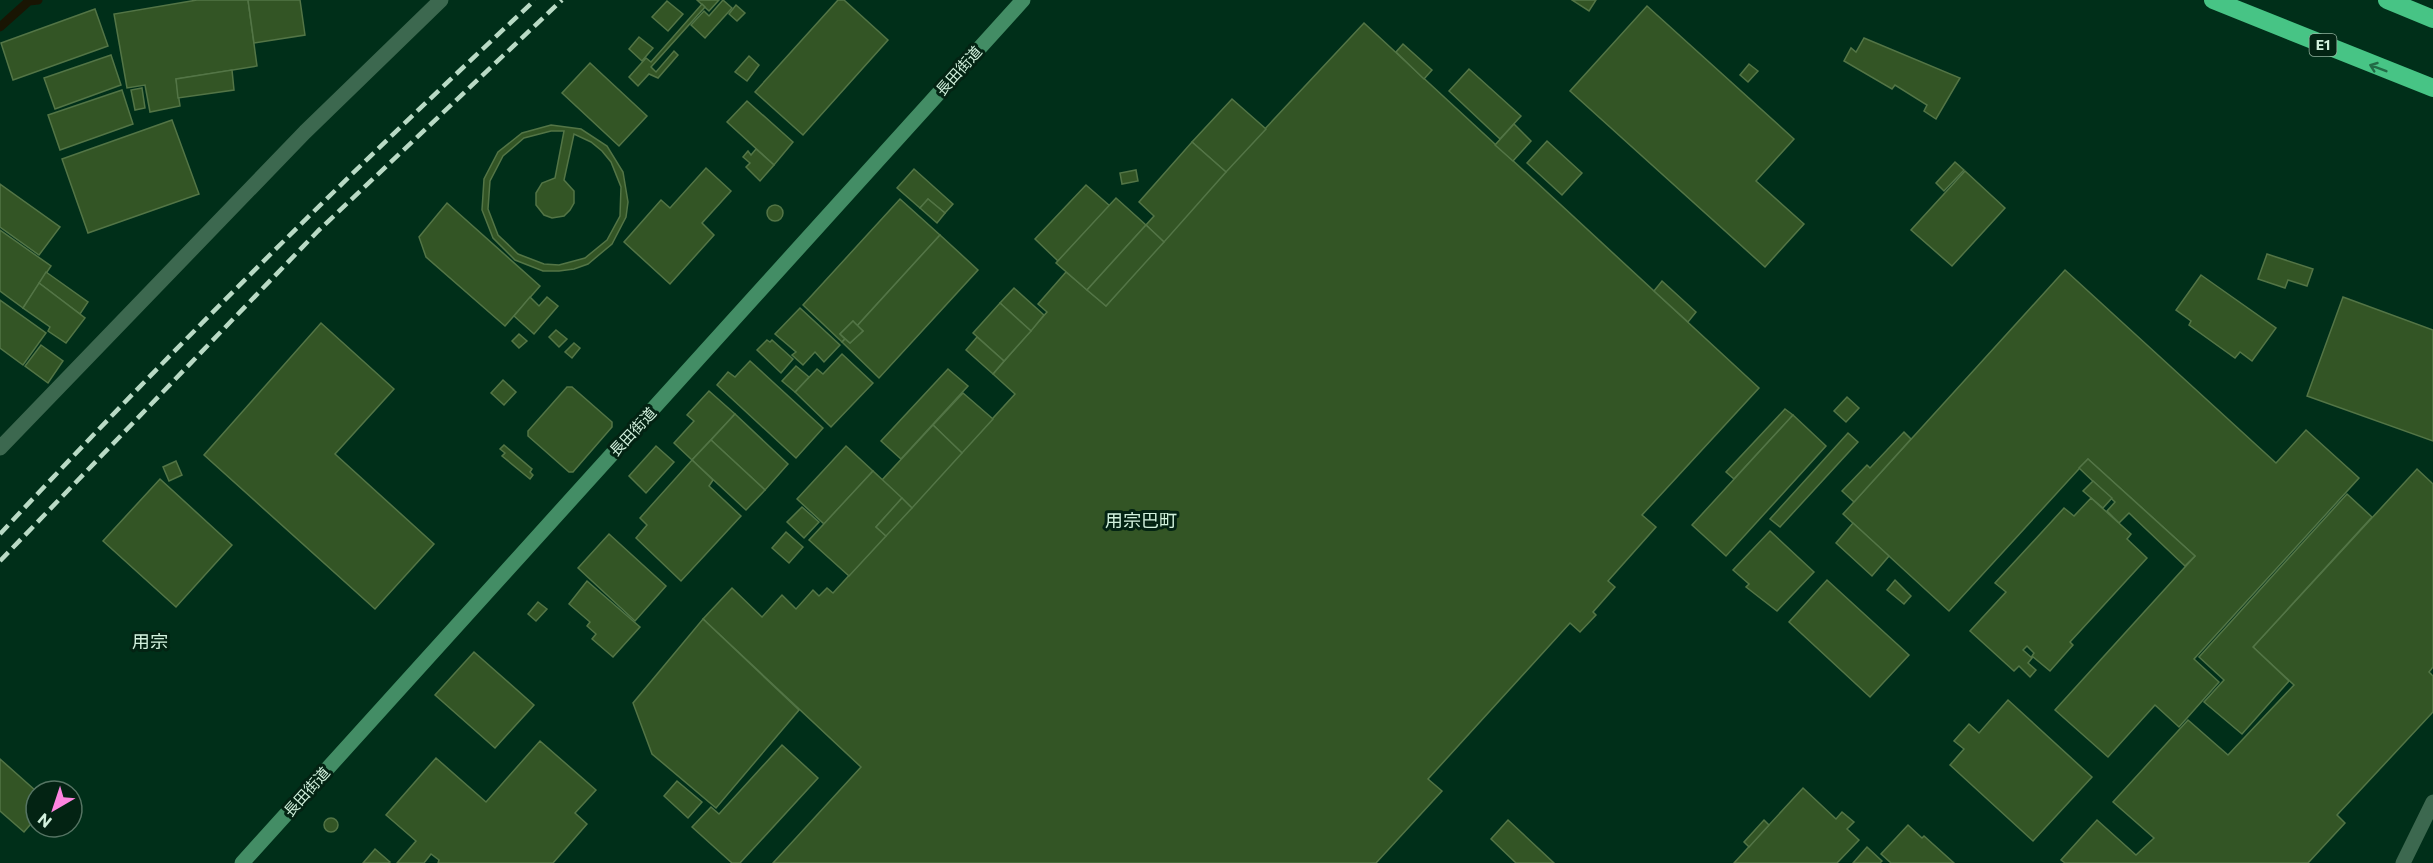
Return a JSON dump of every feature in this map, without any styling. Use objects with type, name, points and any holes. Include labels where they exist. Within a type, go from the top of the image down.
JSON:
[{"type":"highway","name":"E1","points":[[2213,0],[2433,88]]},
{"type":"highway","points":[[2387,0],[2433,19]]},
{"type":"main road","name":"長田街道","points":[[242,863],[1023,0]]},
{"type":"street","points":[[0,448],[313,124],[441,0]]},
{"type":"street","points":[[2403,863],[2433,802]]},
{"type":"building","points":[[197,0],[248,0],[257,66],[176,79],[180,106],[150,112],[145,85],[127,88],[114,14]]},
{"type":"building","points":[[248,0],[300,0],[305,35],[254,43]]},
{"type":"building","points":[[697,0],[719,0],[709,11]]},
{"type":"building","points":[[723,0],[732,8],[705,38],[691,25],[704,11],[709,16]]},
{"type":"building","points":[[838,0],[844,0],[888,40],[803,135],[755,92]]},
{"type":"building","points":[[1572,0],[1596,0],[1589,11]]},
{"type":"building","points":[[667,1],[683,14],[668,31],[652,17]]},
{"type":"building","points":[[702,4],[705,7],[651,67],[656,72],[674,51],[678,55],[658,78],[649,74],[638,86],[629,77],[646,58],[651,62]]},
{"type":"building","points":[[736,5],[745,13],[737,21],[729,14]]},
{"type":"building","points":[[1647,6],[1794,139],[1756,181],[1804,224],[1765,267],[1570,91]]},
{"type":"building","points":[[95,9],[108,46],[13,80],[1,43]]},
{"type":"building","points":[[1364,23],[1759,388],[1642,515],[1656,527],[1608,581],[1615,587],[1593,612],[1596,615],[1580,632],[1570,623],[1428,779],[1442,791],[1376,863],[773,863],[861,767],[703,619],[732,588],[762,617],[782,595],[796,609],[813,590],[819,596],[827,588],[833,593],[1015,394],[993,374],[1047,312],[1038,304],[1066,272],[1106,306],[1233,163]]},
{"type":"building","points":[[639,37],[653,48],[642,61],[629,49]]},
{"type":"building","points":[[1864,38],[1960,78],[1936,119],[1924,111],[1927,105],[1895,85],[1892,89],[1844,61],[1851,48],[1856,52]]},
{"type":"building","points":[[1403,44],[1432,70],[1424,79],[1396,52]]},
{"type":"building","points":[[111,55],[121,85],[55,109],[44,78]]},
{"type":"building","points":[[749,56],[759,65],[747,81],[735,72]]},
{"type":"building","points":[[590,63],[647,116],[619,146],[562,93]]},
{"type":"building","points":[[1749,64],[1758,71],[1748,82],[1740,75]]},
{"type":"building","points":[[1469,69],[1521,116],[1500,139],[1449,91]]},
{"type":"building","points":[[232,70],[234,90],[178,98],[176,79]]},
{"type":"building","points":[[142,88],[145,108],[135,110],[131,90]]},
{"type":"building","points":[[122,90],[133,124],[60,150],[48,115]]},
{"type":"building","points":[[1232,99],[1266,129],[1226,172],[1192,142]]},
{"type":"building","points":[[747,101],[793,142],[774,165],[727,122]]},
{"type":"building","points":[[172,120],[199,194],[88,233],[62,159]]},
{"type":"building","points":[[1514,124],[1531,141],[1513,161],[1495,145]]},
{"type":"building","points":[[551,125],[581,129],[607,146],[623,172],[628,202],[626,217],[612,244],[588,264],[574,269],[543,271],[515,260],[493,238],[482,210],[484,179],[498,152],[522,133]],"holes":[[[551,131],[564,131],[555,178],[542,183],[536,193],[536,205],[544,215],[552,218],[564,216],[574,203],[574,191],[564,180],[574,134],[591,142],[611,162],[621,187],[620,216],[607,240],[585,258],[559,265],[544,264],[518,254],[498,235],[488,209],[490,181],[503,156],[524,138]]]},
{"type":"building","points":[[1547,141],[1582,173],[1562,195],[1527,163]]},
{"type":"building","points":[[1192,142],[1226,172],[1164,242],[1146,225],[1154,216],[1139,202]]},
{"type":"building","points":[[756,149],[774,165],[760,181],[746,167],[750,163],[743,157],[748,151],[751,155]]},
{"type":"building","points":[[1955,162],[1964,170],[1944,191],[1936,183]]},
{"type":"building","points":[[706,168],[731,191],[702,223],[714,235],[670,284],[624,242],[661,200],[670,208]]},
{"type":"building","points":[[914,169],[953,204],[945,213],[928,199],[920,208],[897,188]]},
{"type":"building","points":[[1136,170],[1138,181],[1122,184],[1120,173]]},
{"type":"building","points":[[1965,171],[2005,208],[1952,266],[1911,230]]},
{"type":"building","points":[[0,184],[60,227],[39,255],[0,227]]},
{"type":"building","points":[[1086,185],[1110,206],[1058,261],[1035,239]]},
{"type":"building","points":[[1116,198],[1146,225],[1087,290],[1056,263]]},
{"type":"building","points":[[900,199],[940,235],[857,326],[853,321],[840,334],[845,339],[842,342],[803,305]]},
{"type":"building","points":[[928,199],[945,213],[937,223],[920,208]]},
{"type":"building","points":[[447,203],[540,286],[505,326],[426,257],[419,237]]},
{"type":"building","points":[[775,205],[781,207],[783,213],[781,219],[775,221],[769,219],[767,213],[769,207]]},
{"type":"building","points":[[1146,225],[1164,242],[1106,306],[1087,290]]},
{"type":"building","points":[[0,230],[51,266],[23,308],[0,291]]},
{"type":"building","points":[[940,235],[978,270],[879,378],[842,342],[845,339],[850,343],[863,331],[857,326]]},
{"type":"building","points":[[2267,254],[2313,269],[2307,286],[2288,280],[2285,288],[2258,279]]},
{"type":"building","points":[[2065,270],[2276,463],[2306,430],[2359,478],[2194,659],[2219,682],[2179,727],[2155,705],[2108,757],[2055,710],[2195,556],[2088,459],[1949,611],[1843,514]]},
{"type":"building","points":[[46,272],[88,302],[80,314],[39,283]]},
{"type":"building","points":[[2201,275],[2276,328],[2252,361],[2240,352],[2235,358],[2189,325],[2191,321],[2176,310]]},
{"type":"building","points":[[1662,281],[1696,312],[1688,322],[1654,291]]},
{"type":"building","points":[[39,283],[85,318],[66,343],[48,331],[50,327],[23,308]]},
{"type":"building","points":[[1014,288],[1044,315],[1031,331],[1000,303]]},
{"type":"building","points":[[530,297],[539,306],[547,297],[558,306],[534,334],[514,316]]},
{"type":"building","points":[[2343,297],[2433,330],[2433,441],[2307,396]]},
{"type":"building","points":[[0,300],[46,333],[23,365],[0,348]]},
{"type":"building","points":[[1000,303],[1031,331],[1004,361],[973,333]]},
{"type":"building","points":[[800,308],[840,345],[824,362],[815,352],[803,365],[792,355],[796,352],[775,334]]},
{"type":"building","points":[[853,321],[863,331],[850,343],[840,334]]},
{"type":"building","points":[[321,323],[394,389],[335,454],[434,544],[375,609],[204,455]]},
{"type":"building","points":[[556,330],[567,339],[559,347],[549,337]]},
{"type":"building","points":[[519,334],[527,341],[519,348],[512,341]]},
{"type":"building","points":[[977,337],[1004,361],[993,374],[966,350]]},
{"type":"building","points":[[767,340],[770,342],[772,340],[793,359],[781,373],[757,350]]},
{"type":"building","points":[[574,343],[580,348],[572,358],[565,352]]},
{"type":"building","points":[[41,345],[63,361],[48,383],[25,366]]},
{"type":"building","points":[[842,354],[873,383],[831,427],[795,392],[817,369],[823,374]]},
{"type":"building","points":[[750,361],[823,428],[796,458],[717,385],[728,372],[735,377]]},
{"type":"building","points":[[796,366],[809,377],[795,392],[782,381]]},
{"type":"building","points":[[948,369],[968,386],[901,459],[881,441]]},
{"type":"building","points":[[503,380],[516,392],[504,405],[491,393]]},
{"type":"building","points":[[567,387],[572,387],[612,422],[612,427],[573,472],[569,472],[528,436],[528,431]]},
{"type":"building","points":[[709,391],[735,414],[692,460],[674,443],[694,421],[687,415]]},
{"type":"building","points":[[963,393],[993,419],[962,453],[933,425]]},
{"type":"building","points":[[1847,397],[1859,408],[1846,422],[1834,411]]},
{"type":"building","points":[[1785,409],[1793,415],[1734,479],[1726,472]]},
{"type":"building","points":[[735,414],[788,464],[765,490],[711,440]]},
{"type":"building","points":[[1793,415],[1826,446],[1726,556],[1692,525]]},
{"type":"building","points":[[933,425],[962,453],[912,508],[882,480]]},
{"type":"building","points":[[1904,432],[1911,439],[1854,502],[1842,491],[1867,465],[1870,468]]},
{"type":"building","points":[[1848,433],[1858,442],[1780,527],[1770,519]]},
{"type":"building","points":[[711,440],[765,490],[746,510],[692,460]]},
{"type":"building","points":[[504,445],[532,469],[530,472],[533,475],[530,479],[502,456],[505,453],[500,449]]},
{"type":"building","points":[[656,446],[674,462],[646,493],[629,476]]},
{"type":"building","points":[[846,446],[873,471],[824,524],[797,499]]},
{"type":"building","points":[[2088,459],[2195,556],[2185,566],[2129,513],[2119,523],[2107,511],[2115,502],[2079,468]]},
{"type":"building","points":[[692,460],[713,480],[709,486],[741,516],[681,581],[636,538],[647,525],[640,518]]},
{"type":"building","points":[[176,461],[182,475],[169,481],[163,467]]},
{"type":"building","points":[[2417,469],[2433,484],[2433,667],[2429,672],[2433,676],[2433,712],[2337,815],[2345,823],[2308,863],[2065,863],[2061,860],[2097,820],[2136,855],[2154,838],[2113,802],[2188,720],[2228,755],[2294,685],[2253,647]]},
{"type":"building","points":[[873,471],[902,498],[876,527],[886,536],[849,576],[809,540]]},
{"type":"building","points":[[160,479],[232,545],[176,607],[103,541]]},
{"type":"building","points":[[2093,481],[2112,498],[2103,508],[2083,491]]},
{"type":"building","points":[[2347,494],[2372,517],[2253,647],[2289,681],[2242,734],[2204,702],[2224,680],[2199,657]]},
{"type":"building","points":[[902,498],[912,508],[886,536],[876,527]]},
{"type":"building","points":[[2091,498],[2131,534],[2127,539],[2147,558],[2070,642],[2073,645],[2050,671],[2032,656],[2034,653],[2027,646],[2023,650],[2032,658],[2028,663],[2036,670],[2030,677],[2019,666],[2014,671],[1970,631],[2006,592],[1995,583],[2064,508],[2074,516]]},
{"type":"building","points":[[802,507],[819,522],[804,538],[787,522]]},
{"type":"building","points":[[1853,523],[1889,556],[1872,576],[1836,543]]},
{"type":"building","points":[[1770,531],[1814,572],[1777,611],[1746,587],[1749,584],[1733,570]]},
{"type":"building","points":[[786,532],[803,547],[789,563],[772,548]]},
{"type":"building","points":[[609,534],[666,586],[635,621],[578,568]]},
{"type":"building","points":[[1827,580],[1909,655],[1870,697],[1789,622]]},
{"type":"building","points":[[1895,580],[1911,596],[1904,604],[1887,590]]},
{"type":"building","points":[[587,581],[640,627],[613,657],[592,639],[596,634],[587,626],[590,622],[569,604]]},
{"type":"building","points":[[538,602],[547,609],[536,621],[528,614]]},
{"type":"building","points":[[703,619],[799,710],[716,808],[652,754],[633,703]]},
{"type":"building","points":[[474,652],[534,705],[495,748],[435,695]]},
{"type":"building","points":[[2008,700],[2092,777],[2033,841],[1950,765],[1964,749],[1954,741],[1969,724],[1979,733]]},
{"type":"building","points":[[540,741],[596,790],[575,813],[587,824],[553,863],[438,863],[439,860],[431,854],[424,863],[397,863],[416,841],[386,815],[436,758],[486,802]]},
{"type":"building","points":[[782,745],[818,778],[740,863],[732,863],[692,827],[711,807],[719,814]]},
{"type":"building","points":[[0,759],[24,780],[24,832],[0,811]]},
{"type":"building","points":[[677,781],[702,802],[688,818],[664,796]]},
{"type":"building","points":[[1803,788],[1836,819],[1842,812],[1854,822],[1847,829],[1859,840],[1837,863],[1734,863]]},
{"type":"building","points":[[331,818],[336,820],[338,825],[336,830],[331,832],[326,830],[324,825],[326,820]]},
{"type":"building","points":[[1508,820],[1554,863],[1516,863],[1491,839]]},
{"type":"building","points":[[1764,820],[1769,825],[1749,847],[1744,842]]},
{"type":"building","points":[[1908,825],[1954,863],[1891,863],[1881,854]]},
{"type":"building","points":[[1867,847],[1882,861],[1880,863],[1853,863]]},
{"type":"building","points":[[375,849],[390,862],[363,863]]},
{"type":"waterway","points":[[0,27],[29,1],[38,0]]},
{"type":"railway","points":[[0,534],[263,262],[535,0]]},
{"type":"railway","points":[[0,561],[318,231],[562,0]]},
{"type":"district","name":"用宗巴町","points":[[1141,521]]},
{"type":"district","name":"用宗","points":[[150,642]]}]
